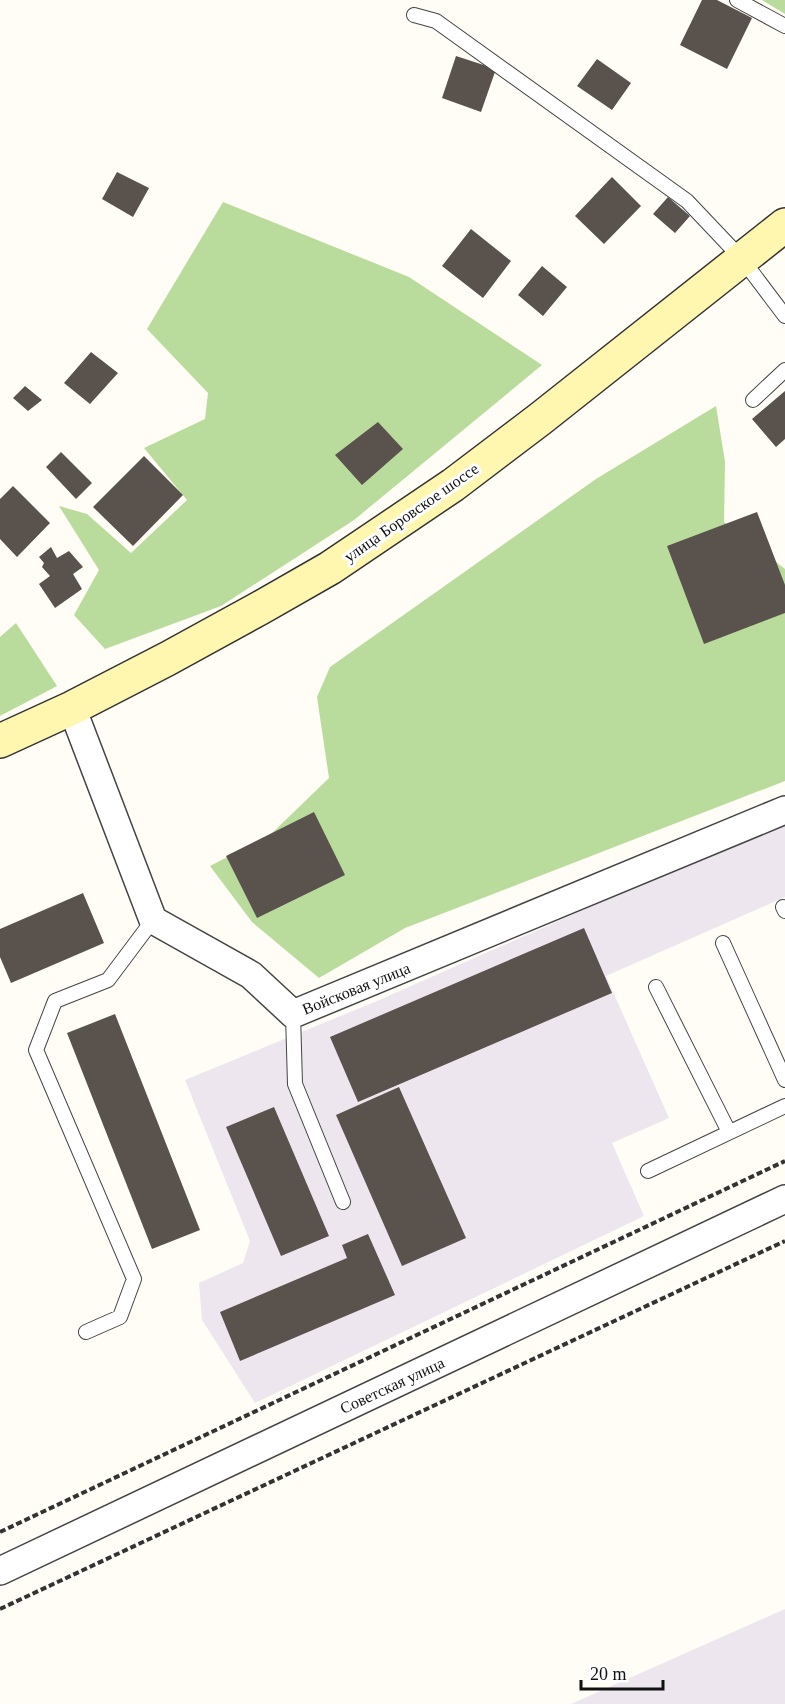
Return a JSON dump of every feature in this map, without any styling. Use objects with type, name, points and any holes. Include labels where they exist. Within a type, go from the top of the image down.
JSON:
[{"type":"street","name":"улица Боровское шоссе","points":[[0,741],[72,708],[250,614],[330,568],[453,485],[785,225]]},
{"type":"street","points":[[72,708],[153,920]]},
{"type":"street","name":"Войсковая улица","points":[[153,920],[251,975],[293,1014],[785,810]]},
{"type":"street","name":"Советская улица","points":[[0,1571],[785,1200]]},
{"type":"lane","points":[[737,0],[785,26]]},
{"type":"lane","points":[[414,15],[436,21],[687,201],[742,259],[785,316]]},
{"type":"lane","points":[[753,400],[785,370]]},
{"type":"lane","points":[[86,1332],[120,1317],[134,1279],[36,1050],[55,1001],[108,980],[153,920]]},
{"type":"lane","points":[[723,943],[785,1080]]},
{"type":"lane","points":[[656,987],[729,1132]]},
{"type":"lane","points":[[293,1014],[295,1084],[343,1202]]},
{"type":"lane","points":[[648,1171],[785,1106]]},
{"type":"path","points":[[0,1532],[785,1161]]},
{"type":"path","points":[[0,1609],[785,1241]]},
{"type":"shaded area","points":[[785,821],[785,897],[606,976],[669,1118],[612,1143],[644,1216],[255,1403],[202,1320],[199,1283],[243,1263],[250,1241],[185,1080],[377,1001]]},
{"type":"shaded area","points":[[785,1609],[785,1704],[571,1704]]},
{"type":"green space","points":[[762,0],[785,0],[785,14]]},
{"type":"green space","points":[[223,202],[409,277],[542,365],[354,520],[221,606],[105,649],[74,615],[99,570],[59,506],[87,514],[131,553],[187,500],[144,448],[205,419],[208,393],[147,329]]},
{"type":"green space","points":[[716,406],[725,462],[724,522],[785,569],[785,781],[405,928],[319,978],[252,922],[210,866],[270,835],[329,778],[317,697],[330,667],[596,479]]},
{"type":"green space","points":[[16,623],[57,686],[0,716],[0,637]]},
{"type":"building","points":[[702,0],[717,0],[752,18],[727,69],[680,45]]},
{"type":"building","points":[[456,56],[496,69],[481,112],[442,98]]},
{"type":"building","points":[[597,59],[631,83],[612,110],[577,86]]},
{"type":"building","points":[[117,172],[149,188],[133,217],[102,199]]},
{"type":"building","points":[[612,177],[641,206],[604,244],[575,216]]},
{"type":"building","points":[[668,197],[690,216],[675,233],[653,214]]},
{"type":"building","points":[[471,229],[511,261],[483,298],[442,266]]},
{"type":"building","points":[[542,266],[567,287],[543,316],[518,295]]},
{"type":"building","points":[[91,352],[118,373],[90,404],[64,383]]},
{"type":"building","points":[[25,386],[42,400],[28,411],[13,398]]},
{"type":"building","points":[[785,391],[785,439],[776,447],[752,419]]},
{"type":"building","points":[[378,422],[403,449],[362,485],[335,455]]},
{"type":"building","points":[[61,452],[92,483],[76,499],[46,467]]},
{"type":"building","points":[[144,456],[183,495],[133,546],[93,507]]},
{"type":"building","points":[[13,486],[50,523],[17,557],[0,539],[0,499]]},
{"type":"building","points":[[757,512],[785,585],[785,613],[704,644],[667,546]]},
{"type":"building","points":[[51,547],[57,558],[69,551],[83,567],[73,574],[82,589],[55,608],[39,584],[50,576],[42,567],[44,563],[39,557]]},
{"type":"building","points":[[314,812],[345,875],[257,918],[226,856]]},
{"type":"building","points":[[83,893],[104,943],[11,983],[0,957],[0,929]]},
{"type":"building","points":[[584,928],[612,993],[358,1102],[330,1037]]},
{"type":"building","points":[[115,1014],[200,1230],[152,1249],[67,1033]]},
{"type":"building","points":[[399,1087],[466,1238],[402,1266],[336,1115]]},
{"type":"building","points":[[274,1107],[329,1236],[281,1256],[226,1127]]},
{"type":"building","points":[[368,1234],[395,1295],[240,1361],[220,1312],[347,1258],[342,1245]]}]
